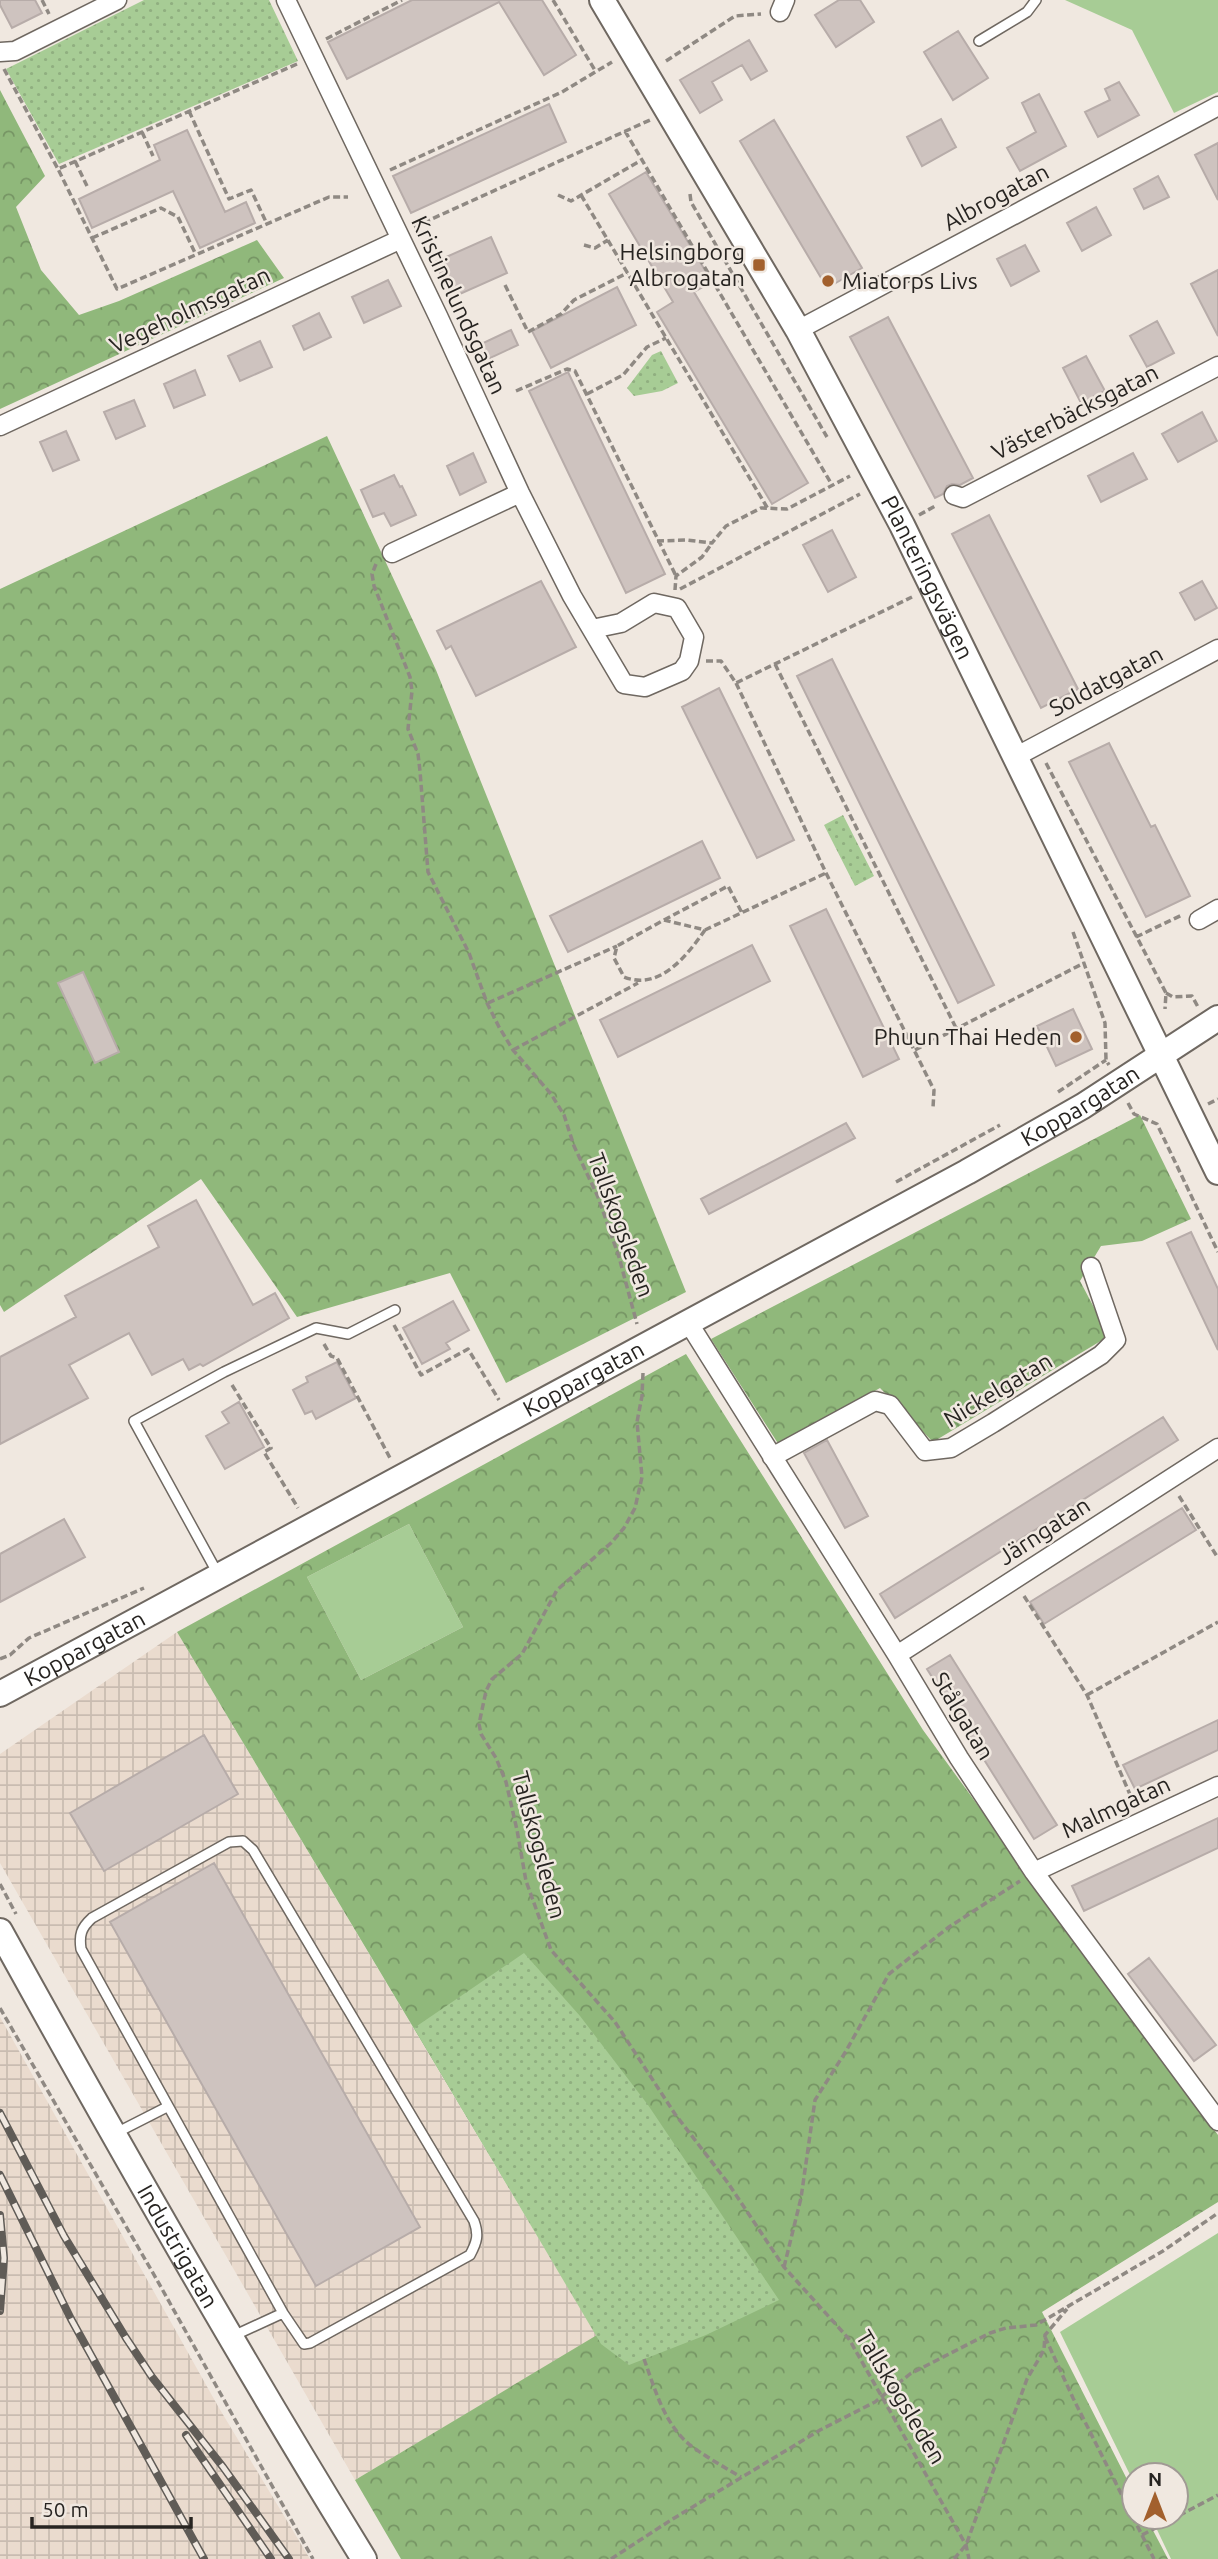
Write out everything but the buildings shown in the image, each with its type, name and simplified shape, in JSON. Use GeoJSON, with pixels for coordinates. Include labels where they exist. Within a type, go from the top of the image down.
{"type":"FeatureCollection","features":[{"type":"Feature","properties":{"kind":"street"},"geometry":{"type":"LineString","coordinates":[[0,52],[15,51],[117,0]]}},
{"type":"Feature","properties":{"kind":"street","name":"Kristinelundsgatan"},"geometry":{"type":"LineString","coordinates":[[286,0],[520,493],[572,597],[624,684],[646,687],[682,671],[689,661]]}},
{"type":"Feature","properties":{"kind":"street","name":"Planteringsvägen"},"geometry":{"type":"LineString","coordinates":[[603,0],[798,330],[902,524],[1017,755],[1218,1172]]}},
{"type":"Feature","properties":{"kind":"street","name":"Albrogatan"},"geometry":{"type":"LineString","coordinates":[[798,330],[1218,106]]}},
{"type":"Feature","properties":{"kind":"street","name":"Vegeholmsgatan"},"geometry":{"type":"LineString","coordinates":[[0,426],[400,236]]}},
{"type":"Feature","properties":{"kind":"street","name":"Västerbäcksgatan"},"geometry":{"type":"LineString","coordinates":[[954,495],[963,498],[1218,366]]}},
{"type":"Feature","properties":{"kind":"street"},"geometry":{"type":"LineString","coordinates":[[392,554],[520,493]]}},
{"type":"Feature","properties":{"kind":"street"},"geometry":{"type":"LineString","coordinates":[[592,629],[621,623],[654,603],[677,608],[695,637],[689,661]]}},
{"type":"Feature","properties":{"kind":"street","name":"Soldatgatan"},"geometry":{"type":"LineString","coordinates":[[1017,755],[1218,649]]}},
{"type":"Feature","properties":{"kind":"street"},"geometry":{"type":"LineString","coordinates":[[1199,920],[1218,909]]}},
{"type":"Feature","properties":{"kind":"street","name":"Koppargatan"},"geometry":{"type":"LineString","coordinates":[[0,1694],[967,1172],[1118,1084],[1218,1018]]}},
{"type":"Feature","properties":{"kind":"street","name":"Nickelgatan"},"geometry":{"type":"LineString","coordinates":[[772,1457],[875,1401],[890,1405],[925,1451],[951,1448],[993,1423],[1101,1356],[1115,1340],[1091,1267]]}},
{"type":"Feature","properties":{"kind":"street","name":"Stålgatan"},"geometry":{"type":"LineString","coordinates":[[688,1322],[959,1758],[1034,1872],[1218,2121]]}},
{"type":"Feature","properties":{"kind":"street","name":"Järngatan"},"geometry":{"type":"LineString","coordinates":[[897,1655],[1218,1448]]}},
{"type":"Feature","properties":{"kind":"street","name":"Malmgatan"},"geometry":{"type":"LineString","coordinates":[[1034,1872],[1218,1786]]}},
{"type":"Feature","properties":{"kind":"street","name":"Industrigatan"},"geometry":{"type":"LineString","coordinates":[[0,1931],[113,2135],[364,2559]]}},
{"type":"Feature","properties":{"kind":"lane"},"geometry":{"type":"LineString","coordinates":[[979,41],[1027,12],[1036,0]]}},
{"type":"Feature","properties":{"kind":"lane"},"geometry":{"type":"LineString","coordinates":[[218,1575],[134,1421],[224,1372],[316,1328],[348,1334],[391,1312]]}},
{"type":"Feature","properties":{"kind":"lane"},"geometry":{"type":"LineString","coordinates":[[243,1841],[253,1850],[474,2221],[477,2231],[477,2241],[470,2255],[310,2343],[304,2344],[300,2340],[283,2313],[81,1949],[79,1935],[92,1918],[229,1842],[243,1841]]}},
{"type":"Feature","properties":{"kind":"lane"},"geometry":{"type":"LineString","coordinates":[[113,2135],[167,2107]]}},
{"type":"Feature","properties":{"kind":"lane"},"geometry":{"type":"LineString","coordinates":[[231,2337],[283,2313]]}},
{"type":"Feature","properties":{"kind":"path"},"geometry":{"type":"LineString","coordinates":[[58,169],[189,111],[311,52],[402,0]]}},
{"type":"Feature","properties":{"kind":"path"},"geometry":{"type":"LineString","coordinates":[[553,0],[596,72]]}},
{"type":"Feature","properties":{"kind":"path"},"geometry":{"type":"LineString","coordinates":[[666,61],[735,16],[782,6]]}},
{"type":"Feature","properties":{"kind":"path"},"geometry":{"type":"LineString","coordinates":[[372,178],[562,92],[617,59]]}},
{"type":"Feature","properties":{"kind":"path"},"geometry":{"type":"LineString","coordinates":[[0,62],[58,169],[117,289],[329,197],[348,197]]}},
{"type":"Feature","properties":{"kind":"path"},"geometry":{"type":"LineString","coordinates":[[189,111],[229,199],[251,190],[267,224]]}},
{"type":"Feature","properties":{"kind":"path"},"geometry":{"type":"LineString","coordinates":[[400,236],[651,119]]}},
{"type":"Feature","properties":{"kind":"path"},"geometry":{"type":"LineString","coordinates":[[625,131],[832,485]]}},
{"type":"Feature","properties":{"kind":"path"},"geometry":{"type":"LineString","coordinates":[[142,132],[153,156]]}},
{"type":"Feature","properties":{"kind":"path"},"geometry":{"type":"LineString","coordinates":[[75,161],[87,186]]}},
{"type":"Feature","properties":{"kind":"path"},"geometry":{"type":"LineString","coordinates":[[558,195],[571,201],[640,161]]}},
{"type":"Feature","properties":{"kind":"path"},"geometry":{"type":"LineString","coordinates":[[690,187],[691,202],[832,444]]}},
{"type":"Feature","properties":{"kind":"path"},"geometry":{"type":"LineString","coordinates":[[581,195],[768,509]]}},
{"type":"Feature","properties":{"kind":"path"},"geometry":{"type":"LineString","coordinates":[[92,238],[161,208],[178,217],[196,255]]}},
{"type":"Feature","properties":{"kind":"path"},"geometry":{"type":"LineString","coordinates":[[584,245],[595,248],[608,240]]}},
{"type":"Feature","properties":{"kind":"path"},"geometry":{"type":"LineString","coordinates":[[505,285],[528,332],[561,314],[574,300],[627,273]]}},
{"type":"Feature","properties":{"kind":"path"},"geometry":{"type":"LineString","coordinates":[[587,394],[623,375],[647,348],[666,338]]}},
{"type":"Feature","properties":{"kind":"path"},"geometry":{"type":"LineString","coordinates":[[516,391],[567,369],[575,371],[676,576],[675,592],[860,494]]}},
{"type":"Feature","properties":{"kind":"path"},"geometry":{"type":"LineString","coordinates":[[845,464],[866,505]]}},
{"type":"Feature","properties":{"kind":"path"},"geometry":{"type":"LineString","coordinates":[[676,576],[702,557],[726,526],[761,508],[787,509],[851,476]]}},
{"type":"Feature","properties":{"kind":"path"},"geometry":{"type":"LineString","coordinates":[[902,524],[954,495]]}},
{"type":"Feature","properties":{"kind":"path"},"geometry":{"type":"LineString","coordinates":[[657,541],[712,542]]}},
{"type":"Feature","properties":{"kind":"path","name":"Tallskogsleden"},"geometry":{"type":"LineString","coordinates":[[392,554],[374,565],[372,574],[374,586],[410,677],[412,691],[408,729],[418,754],[421,771],[426,866],[469,953],[487,1003],[513,1050],[551,1094],[564,1115],[574,1146],[598,1197],[611,1233],[644,1345],[642,1396],[637,1422],[642,1477],[635,1507],[624,1528],[611,1543],[557,1590],[522,1654],[492,1679],[486,1691],[479,1724],[481,1734],[496,1758],[506,1782],[526,1881],[551,1951],[615,2022],[675,2114],[728,2183],[784,2267],[849,2339],[966,2545],[969,2559]]}},
{"type":"Feature","properties":{"kind":"path"},"geometry":{"type":"LineString","coordinates":[[736,683],[914,597],[908,585]]}},
{"type":"Feature","properties":{"kind":"path"},"geometry":{"type":"LineString","coordinates":[[689,661],[721,661],[736,683],[826,873],[934,1090],[933,1108]]}},
{"type":"Feature","properties":{"kind":"path"},"geometry":{"type":"LineString","coordinates":[[775,664],[956,1028]]}},
{"type":"Feature","properties":{"kind":"path"},"geometry":{"type":"LineString","coordinates":[[513,1050],[638,983],[658,977],[686,956],[705,930],[826,873]]}},
{"type":"Feature","properties":{"kind":"path"},"geometry":{"type":"LineString","coordinates":[[487,1003],[617,946],[729,886],[743,912]]}},
{"type":"Feature","properties":{"kind":"path"},"geometry":{"type":"LineString","coordinates":[[1136,937],[1184,914],[1199,920]]}},
{"type":"Feature","properties":{"kind":"path"},"geometry":{"type":"LineString","coordinates":[[664,920],[705,930]]}},
{"type":"Feature","properties":{"kind":"path"},"geometry":{"type":"LineString","coordinates":[[1070,924],[1105,1023],[1106,1060],[1134,1114],[1157,1125],[1218,1252]]}},
{"type":"Feature","properties":{"kind":"path"},"geometry":{"type":"LineString","coordinates":[[617,946],[614,958],[624,977],[638,983]]}},
{"type":"Feature","properties":{"kind":"path"},"geometry":{"type":"LineString","coordinates":[[914,1050],[1084,963]]}},
{"type":"Feature","properties":{"kind":"path"},"geometry":{"type":"LineString","coordinates":[[391,1312],[421,1374],[468,1349],[499,1400]]}},
{"type":"Feature","properties":{"kind":"path"},"geometry":{"type":"LineString","coordinates":[[316,1328],[331,1356],[338,1358],[390,1458]]}},
{"type":"Feature","properties":{"kind":"path"},"geometry":{"type":"LineString","coordinates":[[224,1372],[271,1448],[264,1452],[298,1508]]}},
{"type":"Feature","properties":{"kind":"path"},"geometry":{"type":"LineString","coordinates":[[1169,1480],[1218,1558]]}},
{"type":"Feature","properties":{"kind":"path"},"geometry":{"type":"LineString","coordinates":[[1014,1580],[1087,1695],[1142,1822]]}},
{"type":"Feature","properties":{"kind":"path"},"geometry":{"type":"LineString","coordinates":[[1087,1695],[1218,1622]]}},
{"type":"Feature","properties":{"kind":"path"},"geometry":{"type":"LineString","coordinates":[[784,2267],[801,2198],[815,2100],[889,1974],[948,1927],[1034,1872]]}},
{"type":"Feature","properties":{"kind":"path"},"geometry":{"type":"LineString","coordinates":[[0,2008],[21,2049],[157,2280],[313,2559]]}},
{"type":"Feature","properties":{"kind":"path"},"geometry":{"type":"LineString","coordinates":[[611,2559],[820,2430],[875,2402],[910,2374],[977,2339],[1006,2328],[1036,2325],[1163,2251],[1218,2213]]}},
{"type":"Feature","properties":{"kind":"path"},"geometry":{"type":"LineString","coordinates":[[954,2559],[966,2545],[1027,2379],[1044,2350],[1045,2335],[1070,2305]]}},
{"type":"Feature","properties":{"kind":"path"},"geometry":{"type":"LineString","coordinates":[[1045,2335],[1073,2398],[1154,2559]]}},
{"type":"Feature","properties":{"kind":"path"},"geometry":{"type":"LineString","coordinates":[[644,2359],[659,2399],[676,2431],[689,2444],[741,2477]]}},
{"type":"Feature","properties":{"kind":"path"},"geometry":{"type":"LineString","coordinates":[[1142,2535],[1218,2495]]}},
{"type":"Feature","properties":{"kind":"shaded area"},"geometry":{"type":"Polygon","coordinates":[[[177,1632],[597,2336],[355,2480],[0,1863],[0,1754],[177,1632]]]}},
{"type":"Feature","properties":{"kind":"shaded area"},"geometry":{"type":"Polygon","coordinates":[[[0,2017],[219,2408],[310,2559],[0,2559],[0,2017]]]}},
{"type":"Feature","properties":{"kind":"green space"},"geometry":{"type":"Polygon","coordinates":[[[144,0],[269,0],[298,61],[59,164],[6,69],[144,0]]]}},
{"type":"Feature","properties":{"kind":"green space"},"geometry":{"type":"Polygon","coordinates":[[[1065,0],[1218,0],[1218,92],[1174,113],[1132,30],[1065,0]]]}},
{"type":"Feature","properties":{"kind":"green space"},"geometry":{"type":"Polygon","coordinates":[[[0,90],[45,176],[16,207],[41,270],[79,315],[119,301],[257,240],[284,278],[0,409],[0,90]]]}},
{"type":"Feature","properties":{"kind":"green space"},"geometry":{"type":"Polygon","coordinates":[[[661,351],[678,383],[662,391],[634,396],[627,388],[652,355],[661,351]]]}},
{"type":"Feature","properties":{"kind":"green space"},"geometry":{"type":"Polygon","coordinates":[[[327,436],[436,670],[686,1292],[506,1383],[450,1273],[297,1317],[201,1179],[4,1312],[0,1305],[0,589],[327,436]]]}},
{"type":"Feature","properties":{"kind":"green space"},"geometry":{"type":"Polygon","coordinates":[[[843,815],[874,876],[855,886],[824,825],[843,815]]]}},
{"type":"Feature","properties":{"kind":"green space"},"geometry":{"type":"Polygon","coordinates":[[[1140,1115],[1191,1219],[1142,1241],[1101,1246],[1080,1281],[1109,1336],[933,1442],[880,1388],[779,1445],[711,1339],[1140,1115]]]}},
{"type":"Feature","properties":{"kind":"green space"},"geometry":{"type":"Polygon","coordinates":[[[686,1354],[923,1730],[1218,2135],[1218,2202],[1042,2312],[1120,2465],[1120,2531],[1153,2531],[1168,2559],[401,2559],[355,2480],[597,2335],[177,1632],[686,1354]],[[409,1524],[307,1577],[361,1680],[463,1627],[409,1524]]]}},
{"type":"Feature","properties":{"kind":"green space"},"geometry":{"type":"Polygon","coordinates":[[[409,1524],[463,1627],[361,1680],[307,1577],[409,1524]]]}},
{"type":"Feature","properties":{"kind":"green space"},"geometry":{"type":"Polygon","coordinates":[[[524,1953],[580,2016],[648,2105],[779,2300],[706,2335],[629,2365],[601,2344],[414,2028],[524,1953]]]}},
{"type":"Feature","properties":{"kind":"green space"},"geometry":{"type":"Polygon","coordinates":[[[1218,2233],[1218,2559],[1171,2559],[1158,2531],[1190,2531],[1190,2461],[1123,2461],[1060,2332],[1218,2233]]]}},
{"type":"Feature","properties":{"kind":"railway"},"geometry":{"type":"LineString","coordinates":[[0,2113],[64,2236],[126,2338],[152,2377],[223,2467],[289,2559]]}},
{"type":"Feature","properties":{"kind":"railway"},"geometry":{"type":"LineString","coordinates":[[0,2175],[71,2319],[204,2559]]}},
{"type":"Feature","properties":{"kind":"railway"},"geometry":{"type":"LineString","coordinates":[[0,2215],[4,2258],[0,2311]]}},
{"type":"Feature","properties":{"kind":"railway"},"geometry":{"type":"LineString","coordinates":[[186,2435],[271,2559]]}},
{"type":"Feature","properties":{"kind":"place","name":"Helsingborg Albrogatan"},"geometry":{"type":"Point","coordinates":[759,265]}},
{"type":"Feature","properties":{"kind":"place","name":"Miatorps Livs"},"geometry":{"type":"Point","coordinates":[828,281]}},
{"type":"Feature","properties":{"kind":"place","name":"Phuun Thai Heden"},"geometry":{"type":"Point","coordinates":[1076,1037]}}]}
